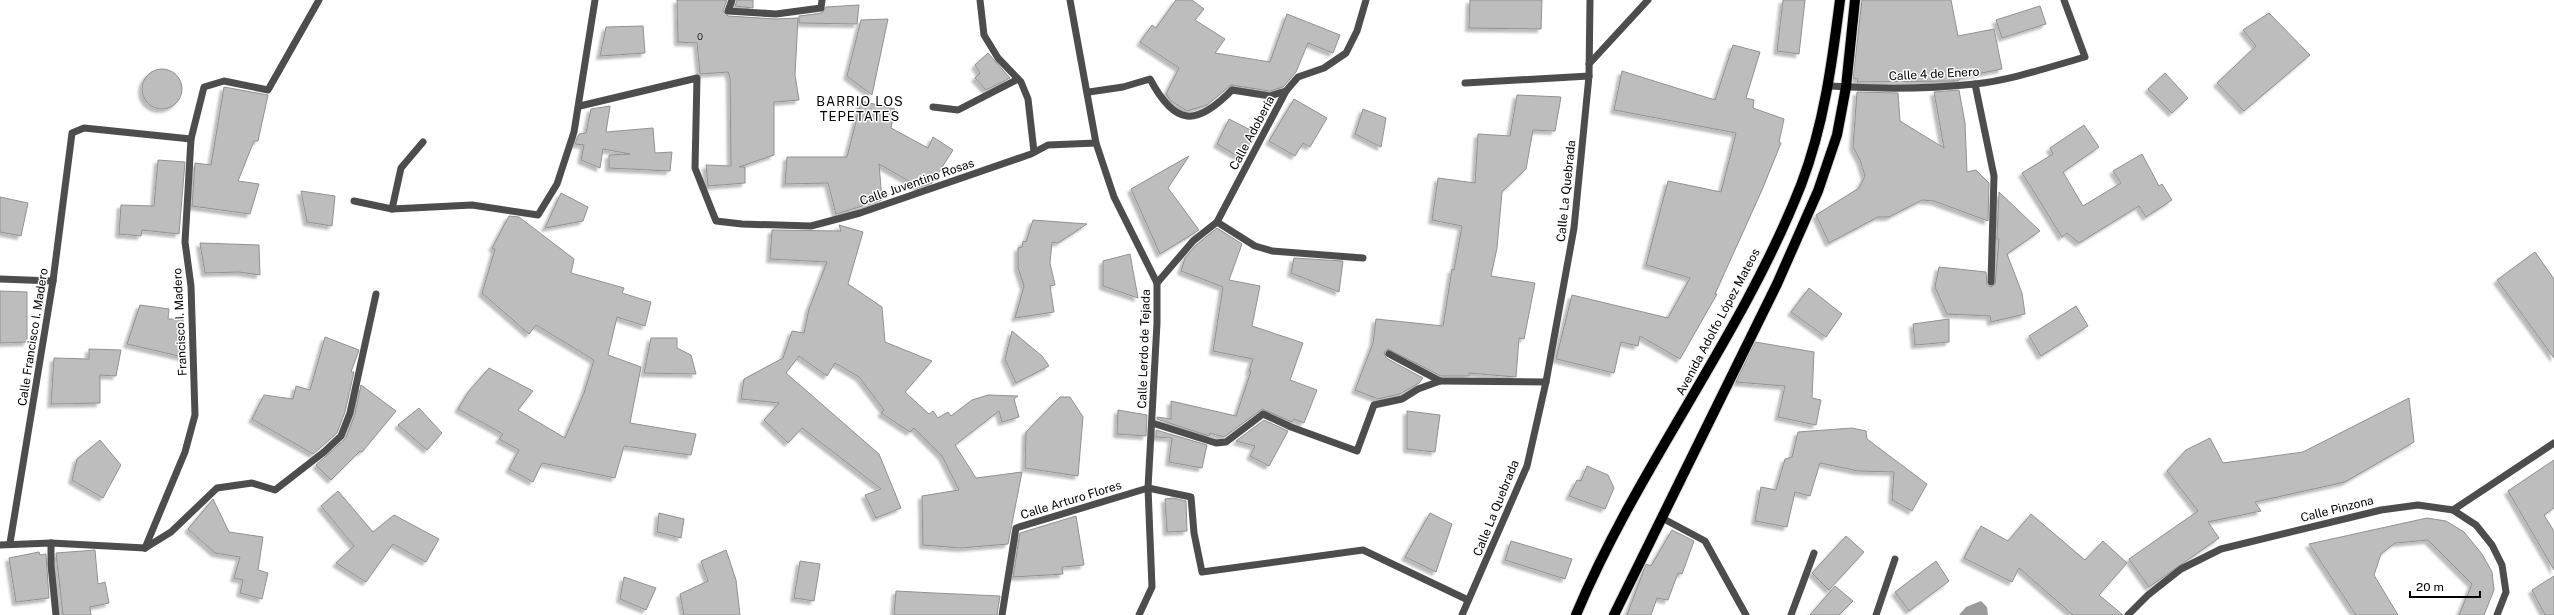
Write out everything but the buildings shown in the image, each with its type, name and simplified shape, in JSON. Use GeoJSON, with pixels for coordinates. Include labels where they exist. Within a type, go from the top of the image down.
{"type":"FeatureCollection","features":[{"type":"Feature","properties":{"kind":"main road","name":"Avenida Adolfo López Mateos"},"geometry":{"type":"LineString","coordinates":[[1576,615],[1591,578],[1757,280],[1801,186],[1819,132],[1829,86],[1840,0]]}},
{"type":"Feature","properties":{"kind":"main road"},"geometry":{"type":"LineString","coordinates":[[1614,615],[1777,284],[1818,191],[1837,135],[1846,87],[1855,0]]}},
{"type":"Feature","properties":{"kind":"street","name":"Francisco I. Madero"},"geometry":{"type":"LineString","coordinates":[[145,548],[185,452],[195,416],[191,286],[186,242],[191,139],[204,87],[224,81],[268,90],[318,0]]}},
{"type":"Feature","properties":{"kind":"street"},"geometry":{"type":"LineString","coordinates":[[354,201],[392,209],[472,205],[538,216],[558,184],[580,106],[595,0]]}},
{"type":"Feature","properties":{"kind":"street"},"geometry":{"type":"LineString","coordinates":[[732,0],[728,11],[776,14],[821,8],[822,0]]}},
{"type":"Feature","properties":{"kind":"street"},"geometry":{"type":"LineString","coordinates":[[980,0],[984,35],[998,58],[1018,79],[1028,99],[1034,152]]}},
{"type":"Feature","properties":{"kind":"street","name":"Calle Lerdo de Tejada"},"geometry":{"type":"LineString","coordinates":[[1070,0],[1096,143],[1114,197],[1157,283],[1157,323],[1148,488],[1152,587],[1140,615]]}},
{"type":"Feature","properties":{"kind":"street","name":"Calle Adobería"},"geometry":{"type":"LineString","coordinates":[[1157,283],[1193,241],[1217,222],[1286,91],[1298,77],[1324,68],[1346,53],[1357,31],[1366,0]]}},
{"type":"Feature","properties":{"kind":"street","name":"Calle La Quebrada"},"geometry":{"type":"LineString","coordinates":[[1462,615],[1526,466],[1546,382],[1574,228],[1589,64],[1590,0]]}},
{"type":"Feature","properties":{"kind":"street"},"geometry":{"type":"LineString","coordinates":[[1589,64],[1648,0]]}},
{"type":"Feature","properties":{"kind":"street","name":"Calle 4 de Enero"},"geometry":{"type":"LineString","coordinates":[[1829,86],[1846,87],[1975,84],[2020,76],[2085,57],[2064,0]]}},
{"type":"Feature","properties":{"kind":"street"},"geometry":{"type":"LineString","coordinates":[[1465,83],[1588,76]]}},
{"type":"Feature","properties":{"kind":"street","name":"Calle Juventino Rosas"},"geometry":{"type":"LineString","coordinates":[[580,106],[697,78],[695,168],[716,220],[742,224],[811,226],[860,213],[1034,152],[1048,145],[1096,143]]}},
{"type":"Feature","properties":{"kind":"street"},"geometry":{"type":"LineString","coordinates":[[1089,92],[1123,87],[1150,78],[1160,98],[1177,113],[1190,116],[1215,108],[1232,90],[1270,96],[1286,91]]}},
{"type":"Feature","properties":{"kind":"street"},"geometry":{"type":"LineString","coordinates":[[933,107],[958,110],[1018,79]]}},
{"type":"Feature","properties":{"kind":"street"},"geometry":{"type":"LineString","coordinates":[[1975,84],[1994,176],[1991,282]]}},
{"type":"Feature","properties":{"kind":"street","name":"Calle Francisco I. Madero"},"geometry":{"type":"LineString","coordinates":[[10,543],[53,281],[72,133],[84,128],[191,139]]}},
{"type":"Feature","properties":{"kind":"street"},"geometry":{"type":"LineString","coordinates":[[392,209],[401,168],[422,142]]}},
{"type":"Feature","properties":{"kind":"street"},"geometry":{"type":"LineString","coordinates":[[1217,222],[1255,246],[1272,251],[1363,258]]}},
{"type":"Feature","properties":{"kind":"street"},"geometry":{"type":"LineString","coordinates":[[0,279],[53,281]]}},
{"type":"Feature","properties":{"kind":"street"},"geometry":{"type":"LineString","coordinates":[[0,545],[10,543],[51,543],[145,548],[171,532],[217,488],[252,483],[275,490],[340,436],[350,413],[376,294]]}},
{"type":"Feature","properties":{"kind":"street"},"geometry":{"type":"LineString","coordinates":[[1389,354],[1440,381]]}},
{"type":"Feature","properties":{"kind":"street"},"geometry":{"type":"LineString","coordinates":[[1152,423],[1216,443],[1226,442],[1263,414],[1291,427],[1357,451],[1374,404],[1402,399],[1418,389],[1440,381],[1546,382]]}},
{"type":"Feature","properties":{"kind":"street"},"geometry":{"type":"LineString","coordinates":[[2496,615],[2506,592],[2502,565],[2492,544],[2476,525],[2453,510],[2554,443]]}},
{"type":"Feature","properties":{"kind":"street"},"geometry":{"type":"LineString","coordinates":[[1148,488],[1191,497],[1194,533],[1202,572],[1363,550],[1468,600]]}},
{"type":"Feature","properties":{"kind":"street","name":"Calle Arturo Flores"},"geometry":{"type":"LineString","coordinates":[[1002,615],[1016,528],[1148,488]]}},
{"type":"Feature","properties":{"kind":"street","name":"Calle Pinzona"},"geometry":{"type":"LineString","coordinates":[[2128,615],[2148,594],[2181,569],[2221,549],[2381,510],[2418,505],[2453,510]]}},
{"type":"Feature","properties":{"kind":"street"},"geometry":{"type":"LineString","coordinates":[[1662,518],[1705,541],[1746,615]]}},
{"type":"Feature","properties":{"kind":"street"},"geometry":{"type":"LineString","coordinates":[[51,543],[51,565],[56,615]]}},
{"type":"Feature","properties":{"kind":"street"},"geometry":{"type":"LineString","coordinates":[[1791,615],[1814,553]]}},
{"type":"Feature","properties":{"kind":"street"},"geometry":{"type":"LineString","coordinates":[[1876,615],[1895,559]]}},
{"type":"Feature","properties":{"kind":"shaded area"},"geometry":{"type":"Polygon","coordinates":[[[1981,601],[1987,607],[1988,615],[1959,615],[1966,607],[1981,601]]]}},
{"type":"Feature","properties":{"kind":"district","name":"BARRIO LOS TEPETATES"},"geometry":{"type":"Point","coordinates":[860,108]}}]}
